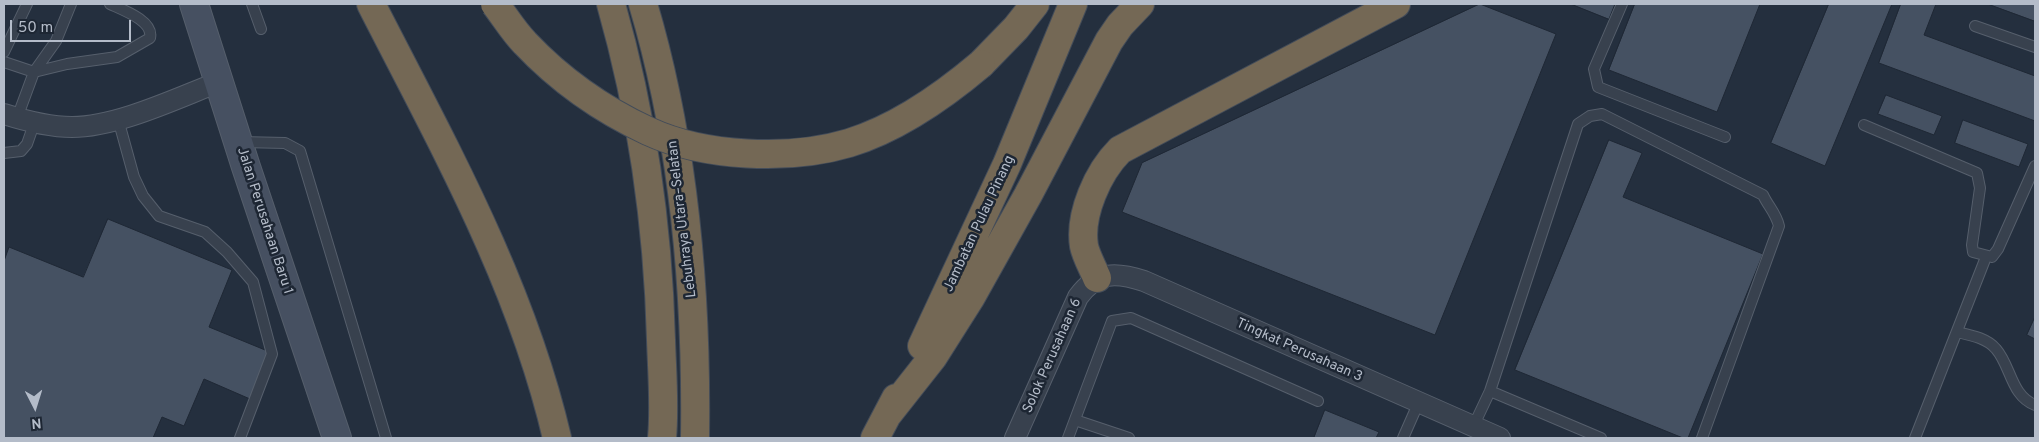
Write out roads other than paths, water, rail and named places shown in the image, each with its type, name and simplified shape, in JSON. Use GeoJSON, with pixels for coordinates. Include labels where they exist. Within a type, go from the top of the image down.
{"type":"FeatureCollection","features":[{"type":"Feature","properties":{"kind":"highway"},"geometry":{"type":"LineString","coordinates":[[371,4],[464,186],[510,288],[542,381],[557,438]]}},
{"type":"Feature","properties":{"kind":"highway"},"geometry":{"type":"LineString","coordinates":[[496,4],[524,43],[593,100],[648,131],[690,145],[732,152],[804,152],[848,143],[890,126],[924,107],[981,64],[1016,28],[1035,4]]}},
{"type":"Feature","properties":{"kind":"highway"},"geometry":{"type":"LineString","coordinates":[[611,4],[626,61],[651,203],[660,314],[662,438]]}},
{"type":"Feature","properties":{"kind":"highway","name":"Lebuhraya Utara–Selatan"},"geometry":{"type":"LineString","coordinates":[[643,4],[662,80],[682,181],[692,278],[695,438]]}},
{"type":"Feature","properties":{"kind":"highway","name":"Jambatan Pulau Pinang"},"geometry":{"type":"LineString","coordinates":[[874,438],[888,414],[981,224],[1031,111],[1073,4]]}},
{"type":"Feature","properties":{"kind":"highway"},"geometry":{"type":"LineString","coordinates":[[888,414],[933,357],[971,297],[1110,41],[1120,24],[1140,4]]}},
{"type":"Feature","properties":{"kind":"highway"},"geometry":{"type":"LineString","coordinates":[[1097,278],[1084,247],[1085,221],[1108,162],[1120,150],[1396,4]]}},
{"type":"Feature","properties":{"kind":"street","name":"Jalan Perusahaan Baru 1"},"geometry":{"type":"LineString","coordinates":[[194,4],[336,438]]}},
{"type":"Feature","properties":{"kind":"street"},"geometry":{"type":"LineString","coordinates":[[18,119],[73,127],[118,119],[219,82]]}},
{"type":"Feature","properties":{"kind":"street","name":"Tingkat Perusahaan 3"},"geometry":{"type":"LineString","coordinates":[[1097,278],[1127,276],[1144,282],[1418,404],[1500,438]]}},
{"type":"Feature","properties":{"kind":"street","name":"Solok Perusahaan 6"},"geometry":{"type":"LineString","coordinates":[[1015,438],[1078,297],[1087,284],[1097,278]]}},
{"type":"Feature","properties":{"kind":"lane"},"geometry":{"type":"LineString","coordinates":[[4,52],[27,4]]}},
{"type":"Feature","properties":{"kind":"lane"},"geometry":{"type":"LineString","coordinates":[[4,153],[21,151],[27,144],[18,119],[34,72],[56,41],[71,4]]}},
{"type":"Feature","properties":{"kind":"lane"},"geometry":{"type":"LineString","coordinates":[[4,62],[34,72],[67,64],[118,57],[150,38],[151,32],[149,28],[131,14],[110,4]]}},
{"type":"Feature","properties":{"kind":"lane"},"geometry":{"type":"LineString","coordinates":[[252,4],[260,29]]}},
{"type":"Feature","properties":{"kind":"lane"},"geometry":{"type":"LineString","coordinates":[[1622,4],[1594,69],[1598,86],[1724,137]]}},
{"type":"Feature","properties":{"kind":"lane"},"geometry":{"type":"LineString","coordinates":[[1975,26],[2035,47]]}},
{"type":"Feature","properties":{"kind":"lane"},"geometry":{"type":"LineString","coordinates":[[1473,427],[1490,391],[1578,124],[1590,116],[1602,114],[1763,194],[1768,206],[1776,213],[1779,226],[1702,438]]}},
{"type":"Feature","properties":{"kind":"lane"},"geometry":{"type":"LineString","coordinates":[[118,119],[134,177],[143,196],[159,216],[205,232],[227,252],[253,282],[272,354],[240,438]]}},
{"type":"Feature","properties":{"kind":"lane"},"geometry":{"type":"LineString","coordinates":[[1864,125],[1977,173],[1980,188],[1972,246],[1973,252],[1986,257],[1992,256],[1998,250],[2035,166]]}},
{"type":"Feature","properties":{"kind":"lane"},"geometry":{"type":"LineString","coordinates":[[238,142],[285,143],[300,151],[386,438]]}},
{"type":"Feature","properties":{"kind":"lane"},"geometry":{"type":"LineString","coordinates":[[1915,438],[1986,257]]}},
{"type":"Feature","properties":{"kind":"lane"},"geometry":{"type":"LineString","coordinates":[[1068,438],[1112,321],[1131,318],[1318,401]]}},
{"type":"Feature","properties":{"kind":"lane"},"geometry":{"type":"LineString","coordinates":[[1957,332],[1977,337],[1996,348],[2013,384],[2027,402],[2035,405]]}},
{"type":"Feature","properties":{"kind":"lane"},"geometry":{"type":"LineString","coordinates":[[1490,391],[1601,438]]}},
{"type":"Feature","properties":{"kind":"lane"},"geometry":{"type":"LineString","coordinates":[[1403,438],[1418,404]]}},
{"type":"Feature","properties":{"kind":"lane"},"geometry":{"type":"LineString","coordinates":[[1075,420],[1129,438]]}}]}
